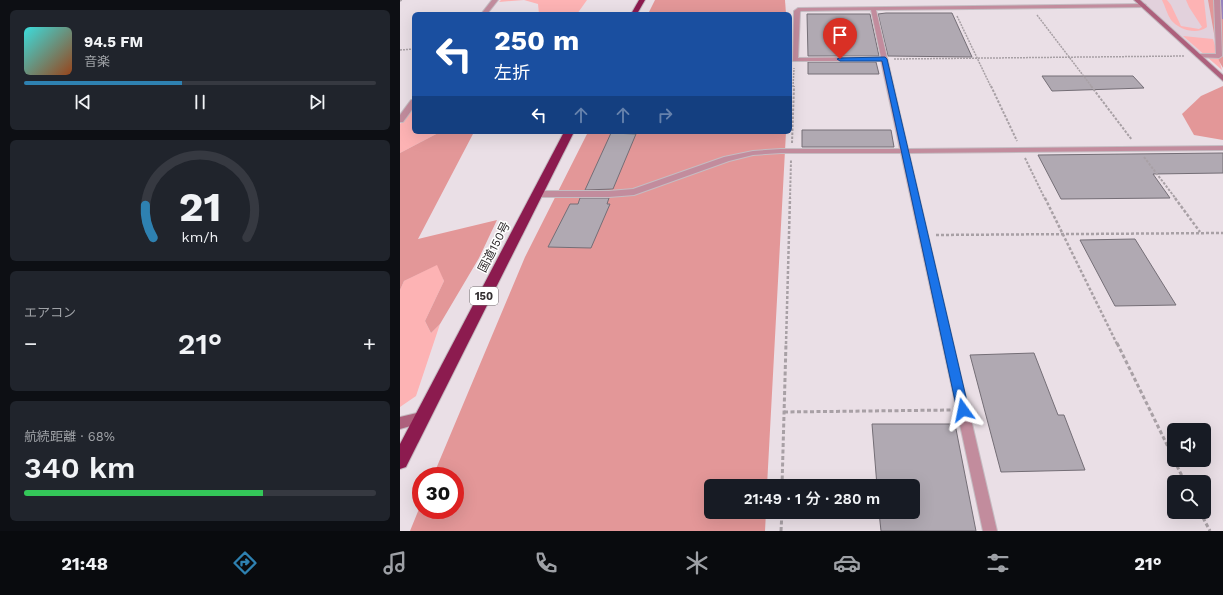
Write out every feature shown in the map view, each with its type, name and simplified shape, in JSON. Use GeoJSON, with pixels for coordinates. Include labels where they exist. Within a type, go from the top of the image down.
{"type":"FeatureCollection","features":[{"type":"Feature","properties":{"kind":"highway"},"geometry":{"type":"LineString","coordinates":[[635,12],[642,0]]}},
{"type":"Feature","properties":{"kind":"highway","name":"国道150号"},"geometry":{"type":"LineString","coordinates":[[400,461],[568,134]]}},
{"type":"Feature","properties":{"kind":"street"},"geometry":{"type":"LineString","coordinates":[[486,12],[495,0]]}},
{"type":"Feature","properties":{"kind":"street"},"geometry":{"type":"LineString","coordinates":[[1137,0],[1223,79]]}},
{"type":"Feature","properties":{"kind":"street"},"geometry":{"type":"LineString","coordinates":[[1199,56],[1219,56],[1217,0]]}},
{"type":"Feature","properties":{"kind":"street"},"geometry":{"type":"LineString","coordinates":[[885,59],[795,60],[797,11],[800,9],[1144,6]]}},
{"type":"Feature","properties":{"kind":"street"},"geometry":{"type":"LineString","coordinates":[[873,9],[990,531]]}},
{"type":"Feature","properties":{"kind":"street"},"geometry":{"type":"LineString","coordinates":[[400,120],[412,105]]}},
{"type":"Feature","properties":{"kind":"street"},"geometry":{"type":"LineString","coordinates":[[537,194],[609,194],[634,192],[727,159],[753,153],[791,151],[906,152],[1223,148]]}},
{"type":"Feature","properties":{"kind":"street"},"geometry":{"type":"LineString","coordinates":[[400,423],[421,418]]}},
{"type":"Feature","properties":{"kind":"path"},"geometry":{"type":"LineString","coordinates":[[1032,7],[1200,233]]}},
{"type":"Feature","properties":{"kind":"path"},"geometry":{"type":"LineString","coordinates":[[953,8],[1167,446]]}},
{"type":"Feature","properties":{"kind":"path"},"geometry":{"type":"LineString","coordinates":[[400,50],[412,49]]}},
{"type":"Feature","properties":{"kind":"path"},"geometry":{"type":"LineString","coordinates":[[885,59],[1199,56]]}},
{"type":"Feature","properties":{"kind":"path"},"geometry":{"type":"LineString","coordinates":[[792,128],[795,60]]}},
{"type":"Feature","properties":{"kind":"path"},"geometry":{"type":"LineString","coordinates":[[782,479],[792,134]]}},
{"type":"Feature","properties":{"kind":"path"},"geometry":{"type":"LineString","coordinates":[[924,236],[1223,232]]}},
{"type":"Feature","properties":{"kind":"path"},"geometry":{"type":"LineString","coordinates":[[784,412],[963,410]]}},
{"type":"Feature","properties":{"kind":"path"},"geometry":{"type":"LineString","coordinates":[[781,531],[782,519]]}},
{"type":"Feature","properties":{"kind":"path"},"geometry":{"type":"LineString","coordinates":[[1204,519],[1210,531]]}},
{"type":"Feature","properties":{"kind":"shaded area"},"geometry":{"type":"Polygon","coordinates":[[[501,0],[524,0],[499,2],[501,0]]]}},
{"type":"Feature","properties":{"kind":"shaded area"},"geometry":{"type":"Polygon","coordinates":[[[524,0],[587,0],[578,12],[539,12],[538,4],[524,0]]]}},
{"type":"Feature","properties":{"kind":"shaded area"},"geometry":{"type":"Polygon","coordinates":[[[655,0],[785,0],[786,12],[649,12],[655,0]]]}},
{"type":"Feature","properties":{"kind":"shaded area"},"geometry":{"type":"Polygon","coordinates":[[[1137,0],[1217,0],[1219,55],[1202,56],[1137,0]]]}},
{"type":"Feature","properties":{"kind":"shaded area"},"geometry":{"type":"Polygon","coordinates":[[[1162,0],[1167,0],[1171,5],[1181,26],[1199,29],[1202,27],[1186,0],[1204,0],[1207,27],[1198,31],[1193,31],[1183,29],[1174,24],[1168,15],[1162,0]]]}},
{"type":"Feature","properties":{"kind":"shaded area"},"geometry":{"type":"Polygon","coordinates":[[[1208,0],[1223,0],[1223,68],[1219,61],[1208,0]]]}},
{"type":"Feature","properties":{"kind":"shaded area"},"geometry":{"type":"Polygon","coordinates":[[[1183,36],[1213,39],[1222,70],[1183,36]]]}},
{"type":"Feature","properties":{"kind":"shaded area"},"geometry":{"type":"Polygon","coordinates":[[[1223,86],[1223,140],[1194,135],[1182,114],[1201,96],[1223,86]]]}},
{"type":"Feature","properties":{"kind":"shaded area"},"geometry":{"type":"Polygon","coordinates":[[[412,109],[412,134],[436,134],[400,153],[400,124],[412,109]]]}},
{"type":"Feature","properties":{"kind":"shaded area"},"geometry":{"type":"Polygon","coordinates":[[[436,134],[473,134],[418,239],[497,220],[479,258],[440,324],[431,333],[425,321],[444,281],[437,265],[404,281],[400,290],[400,153],[436,134]]]}},
{"type":"Feature","properties":{"kind":"shaded area"},"geometry":{"type":"Polygon","coordinates":[[[587,134],[786,134],[767,479],[704,479],[704,519],[766,519],[765,531],[410,531],[415,519],[464,519],[464,467],[437,467],[525,257],[587,134]]]}},
{"type":"Feature","properties":{"kind":"shaded area"},"geometry":{"type":"Polygon","coordinates":[[[438,264],[444,281],[425,321],[431,333],[440,324],[416,396],[400,407],[400,290],[404,281],[438,264]]]}},
{"type":"Feature","properties":{"kind":"building"},"geometry":{"type":"Polygon","coordinates":[[[952,13],[972,57],[888,56],[878,14],[952,13]]]}},
{"type":"Feature","properties":{"kind":"building"},"geometry":{"type":"Polygon","coordinates":[[[807,14],[870,14],[879,56],[808,56],[807,14]]]}},
{"type":"Feature","properties":{"kind":"building"},"geometry":{"type":"Polygon","coordinates":[[[808,62],[876,62],[879,74],[808,74],[808,62]]]}},
{"type":"Feature","properties":{"kind":"building"},"geometry":{"type":"Polygon","coordinates":[[[1042,76],[1133,76],[1144,88],[1052,91],[1042,76]]]}},
{"type":"Feature","properties":{"kind":"building"},"geometry":{"type":"Polygon","coordinates":[[[802,130],[891,130],[894,147],[802,147],[802,130]]]}},
{"type":"Feature","properties":{"kind":"building"},"geometry":{"type":"Polygon","coordinates":[[[611,134],[636,134],[613,189],[585,190],[611,134]]]}},
{"type":"Feature","properties":{"kind":"building"},"geometry":{"type":"Polygon","coordinates":[[[1223,153],[1223,173],[1153,174],[1170,198],[1061,199],[1038,155],[1223,153]]]}},
{"type":"Feature","properties":{"kind":"building"},"geometry":{"type":"Polygon","coordinates":[[[580,198],[609,198],[607,204],[610,204],[591,248],[548,247],[570,204],[578,204],[580,198]]]}},
{"type":"Feature","properties":{"kind":"building"},"geometry":{"type":"Polygon","coordinates":[[[1135,239],[1176,305],[1115,306],[1080,240],[1135,239]]]}},
{"type":"Feature","properties":{"kind":"building"},"geometry":{"type":"Polygon","coordinates":[[[1034,353],[1058,415],[1064,415],[1085,470],[1001,472],[970,355],[1034,353]]]}},
{"type":"Feature","properties":{"kind":"building"},"geometry":{"type":"Polygon","coordinates":[[[872,424],[955,424],[976,531],[881,531],[880,519],[920,519],[920,479],[876,479],[872,424]]]}},
{"type":"Feature","properties":{"kind":"waterway"},"geometry":{"type":"LineString","coordinates":[[1222,0],[1223,18]]}},
{"type":"Feature","properties":{"kind":"route"},"geometry":{"type":"LineString","coordinates":[[840,59],[885,59],[963,410]]}}]}
